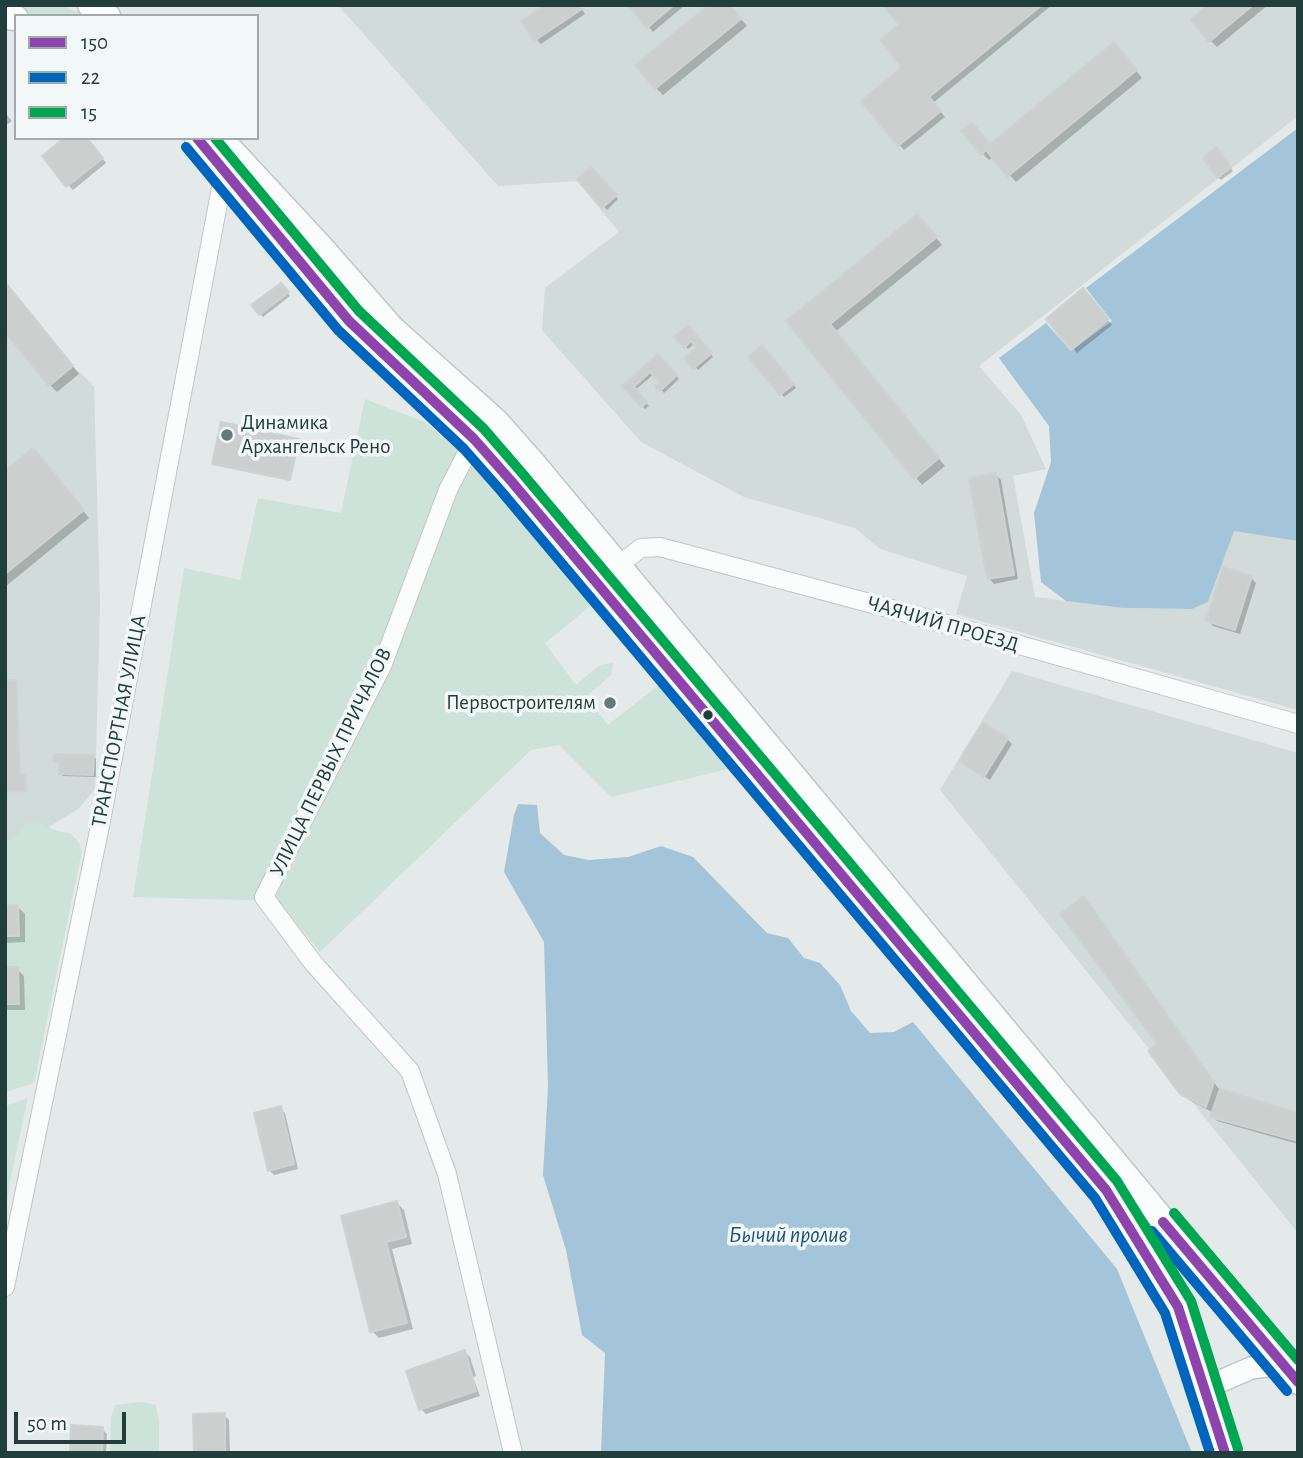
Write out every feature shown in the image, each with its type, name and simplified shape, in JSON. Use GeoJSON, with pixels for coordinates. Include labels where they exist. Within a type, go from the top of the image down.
{"type":"FeatureCollection","features":[{"type":"Feature","properties":{"kind":"main road"},"geometry":{"type":"LineString","coordinates":[[199,140],[321,247],[392,328],[496,421],[1290,1373]]}},
{"type":"Feature","properties":{"kind":"main road"},"geometry":{"type":"LineString","coordinates":[[221,140],[231,166],[349,321],[474,439],[1106,1190],[1178,1307],[1224,1453]]}},
{"type":"Feature","properties":{"kind":"street","name":"ТРАНСПОРТНАЯ УЛИЦА"},"geometry":{"type":"LineString","coordinates":[[5,1287],[231,166]]}},
{"type":"Feature","properties":{"kind":"street","name":"УЛИЦА ПЕРВЫХ ПРИЧАЛОВ"},"geometry":{"type":"LineString","coordinates":[[474,439],[448,490],[382,666],[264,897],[314,964],[410,1071],[447,1174],[513,1453]]}},
{"type":"Feature","properties":{"kind":"street","name":"ЧАЯЧИЙ ПРОЕЗД"},"geometry":{"type":"LineString","coordinates":[[596,582],[641,548],[660,547],[926,618],[1298,724]]}},
{"type":"Feature","properties":{"kind":"street"},"geometry":{"type":"LineString","coordinates":[[1205,1388],[1251,1368],[1290,1373]]}},
{"type":"Feature","properties":{"kind":"shaded area"},"geometry":{"type":"Polygon","coordinates":[[[338,5],[1298,5],[1298,116],[979,366],[1021,415],[1046,469],[1013,476],[1035,597],[1123,608],[1192,609],[1208,602],[1234,530],[1298,541],[1298,710],[956,614],[967,576],[880,549],[855,528],[744,497],[641,442],[542,330],[545,288],[619,232],[577,181],[498,186],[338,5]]]}},
{"type":"Feature","properties":{"kind":"shaded area"},"geometry":{"type":"Polygon","coordinates":[[[5,332],[49,386],[73,366],[94,386],[100,604],[95,789],[78,809],[5,854],[5,332]]]}},
{"type":"Feature","properties":{"kind":"shaded area"},"geometry":{"type":"Polygon","coordinates":[[[1012,671],[1298,753],[1298,1233],[940,790],[1012,671]]]}},
{"type":"Feature","properties":{"kind":"green space"},"geometry":{"type":"Polygon","coordinates":[[[5,5],[61,5],[81,14],[22,14],[5,12],[5,5]]]}},
{"type":"Feature","properties":{"kind":"green space"},"geometry":{"type":"Polygon","coordinates":[[[365,399],[425,422],[483,471],[594,603],[545,643],[576,685],[600,665],[613,663],[611,675],[586,697],[608,725],[661,683],[728,769],[611,797],[559,745],[531,750],[320,952],[278,901],[133,897],[184,568],[240,580],[258,498],[341,513],[365,399]]]}},
{"type":"Feature","properties":{"kind":"green space"},"geometry":{"type":"Polygon","coordinates":[[[38,822],[57,831],[70,833],[82,851],[34,1083],[5,1092],[5,1004],[19,1003],[18,967],[5,967],[5,936],[19,935],[18,906],[5,906],[5,842],[17,835],[25,823],[38,822]]]}},
{"type":"Feature","properties":{"kind":"green space"},"geometry":{"type":"Polygon","coordinates":[[[28,1098],[11,1176],[5,1216],[5,1106],[28,1098]]]}},
{"type":"Feature","properties":{"kind":"green space"},"geometry":{"type":"Polygon","coordinates":[[[141,1402],[156,1405],[159,1453],[110,1453],[111,1417],[115,1405],[141,1402]]]}},
{"type":"Feature","properties":{"kind":"water"},"geometry":{"type":"Polygon","coordinates":[[[1298,128],[1298,541],[1234,531],[1208,602],[1192,609],[1123,608],[1066,601],[1041,582],[1034,513],[1051,462],[1049,426],[999,358],[1046,323],[1071,351],[1112,321],[1086,288],[1298,128]]]}},
{"type":"Feature","properties":{"kind":"water","name":"Бычий пролив"},"geometry":{"type":"Polygon","coordinates":[[[518,804],[537,805],[540,833],[564,855],[589,860],[628,857],[661,846],[693,857],[767,933],[788,938],[804,958],[820,963],[840,985],[851,1011],[870,1033],[894,1032],[913,1022],[1117,1269],[1192,1453],[601,1453],[605,1353],[582,1335],[566,1250],[543,1175],[548,1087],[544,942],[504,872],[518,804]]]}},
{"type":"Feature","properties":{"kind":"building"},"geometry":{"type":"Polygon","coordinates":[[[545,5],[579,5],[582,9],[534,41],[521,21],[545,5]]]}},
{"type":"Feature","properties":{"kind":"building"},"geometry":{"type":"Polygon","coordinates":[[[628,5],[674,5],[647,28],[628,5]]]}},
{"type":"Feature","properties":{"kind":"building"},"geometry":{"type":"Polygon","coordinates":[[[709,5],[730,5],[741,19],[655,89],[635,65],[709,5]]]}},
{"type":"Feature","properties":{"kind":"building"},"geometry":{"type":"Polygon","coordinates":[[[883,5],[1042,5],[929,97],[941,111],[898,146],[861,101],[902,67],[880,40],[899,25],[883,5]]]}},
{"type":"Feature","properties":{"kind":"building"},"geometry":{"type":"Polygon","coordinates":[[[1208,5],[1253,5],[1209,42],[1191,20],[1208,5]]]}},
{"type":"Feature","properties":{"kind":"building"},"geometry":{"type":"Polygon","coordinates":[[[1114,42],[1137,70],[1007,177],[986,150],[981,155],[961,131],[972,122],[990,144],[1114,42]]]}},
{"type":"Feature","properties":{"kind":"building"},"geometry":{"type":"Polygon","coordinates":[[[62,140],[89,140],[103,158],[66,187],[42,156],[62,140]]]}},
{"type":"Feature","properties":{"kind":"building"},"geometry":{"type":"Polygon","coordinates":[[[1217,147],[1231,168],[1217,178],[1203,157],[1217,147]]]}},
{"type":"Feature","properties":{"kind":"building"},"geometry":{"type":"Polygon","coordinates":[[[591,167],[617,195],[602,208],[577,179],[591,167]]]}},
{"type":"Feature","properties":{"kind":"building"},"geometry":{"type":"Polygon","coordinates":[[[917,214],[937,237],[830,324],[939,458],[914,479],[786,321],[917,214]]]}},
{"type":"Feature","properties":{"kind":"building"},"geometry":{"type":"Polygon","coordinates":[[[5,282],[73,366],[49,386],[5,332],[5,282]]]}},
{"type":"Feature","properties":{"kind":"building"},"geometry":{"type":"Polygon","coordinates":[[[281,283],[289,292],[259,315],[251,305],[281,283]]]}},
{"type":"Feature","properties":{"kind":"building"},"geometry":{"type":"Polygon","coordinates":[[[1083,288],[1109,319],[1071,350],[1046,319],[1083,288]]]}},
{"type":"Feature","properties":{"kind":"building"},"geometry":{"type":"Polygon","coordinates":[[[688,325],[712,353],[693,369],[684,358],[696,348],[691,341],[684,348],[674,337],[688,325]]]}},
{"type":"Feature","properties":{"kind":"building"},"geometry":{"type":"Polygon","coordinates":[[[762,345],[794,384],[780,395],[748,357],[762,345]]]}},
{"type":"Feature","properties":{"kind":"building"},"geometry":{"type":"Polygon","coordinates":[[[658,354],[677,375],[660,391],[655,386],[660,382],[650,372],[634,387],[647,402],[641,407],[622,386],[658,354]]]}},
{"type":"Feature","properties":{"kind":"building"},"geometry":{"type":"Polygon","coordinates":[[[221,422],[299,439],[290,480],[212,464],[221,422]]]}},
{"type":"Feature","properties":{"kind":"building"},"geometry":{"type":"Polygon","coordinates":[[[33,448],[84,510],[5,574],[5,471],[33,448]]]}},
{"type":"Feature","properties":{"kind":"building"},"geometry":{"type":"Polygon","coordinates":[[[996,473],[1014,575],[987,579],[969,478],[996,473]]]}},
{"type":"Feature","properties":{"kind":"building"},"geometry":{"type":"Polygon","coordinates":[[[1223,567],[1252,576],[1235,630],[1206,621],[1223,567]]]}},
{"type":"Feature","properties":{"kind":"building"},"geometry":{"type":"Polygon","coordinates":[[[5,680],[16,680],[20,774],[25,774],[26,791],[5,792],[5,680]]]}},
{"type":"Feature","properties":{"kind":"building"},"geometry":{"type":"Polygon","coordinates":[[[983,722],[1008,738],[984,777],[959,761],[983,722]]]}},
{"type":"Feature","properties":{"kind":"building"},"geometry":{"type":"Polygon","coordinates":[[[54,754],[94,755],[93,775],[59,774],[59,762],[54,762],[54,754]]]}},
{"type":"Feature","properties":{"kind":"building"},"geometry":{"type":"Polygon","coordinates":[[[1084,896],[1214,1082],[1206,1107],[1180,1094],[1148,1051],[1157,1044],[1060,914],[1084,896]]]}},
{"type":"Feature","properties":{"kind":"building"},"geometry":{"type":"Polygon","coordinates":[[[18,905],[19,936],[5,936],[5,906],[18,905]]]}},
{"type":"Feature","properties":{"kind":"building"},"geometry":{"type":"Polygon","coordinates":[[[5,967],[18,967],[19,1004],[5,1004],[5,967]]]}},
{"type":"Feature","properties":{"kind":"building"},"geometry":{"type":"Polygon","coordinates":[[[1220,1089],[1298,1113],[1298,1141],[1210,1117],[1220,1089]]]}},
{"type":"Feature","properties":{"kind":"building"},"geometry":{"type":"Polygon","coordinates":[[[281,1106],[294,1164],[268,1171],[254,1113],[281,1106]]]}},
{"type":"Feature","properties":{"kind":"building"},"geometry":{"type":"Polygon","coordinates":[[[397,1201],[406,1237],[386,1242],[407,1323],[370,1332],[341,1216],[397,1201]]]}},
{"type":"Feature","properties":{"kind":"building"},"geometry":{"type":"Polygon","coordinates":[[[465,1350],[476,1391],[419,1410],[406,1371],[465,1350]]]}},
{"type":"Feature","properties":{"kind":"building"},"geometry":{"type":"Polygon","coordinates":[[[225,1413],[225,1453],[194,1453],[193,1414],[225,1413]]]}},
{"type":"Feature","properties":{"kind":"building"},"geometry":{"type":"Polygon","coordinates":[[[71,1425],[103,1427],[102,1453],[70,1453],[71,1425]]]}},
{"type":"Feature","properties":{"kind":"transit line","name":"150"},"geometry":{"type":"LineString","coordinates":[[199,140],[349,321],[474,439],[512,482],[1106,1190],[1178,1307],[1225,1453]]}},
{"type":"Feature","properties":{"kind":"transit line","name":"15"},"geometry":{"type":"LineString","coordinates":[[217,140],[359,311],[484,429],[1117,1181],[1191,1301],[1238,1449]]}},
{"type":"Feature","properties":{"kind":"transit line","name":"22"},"geometry":{"type":"LineString","coordinates":[[186,147],[338,330],[464,449],[501,491],[1095,1198],[1165,1313],[1210,1453]]}},
{"type":"Feature","properties":{"kind":"transit line","name":"15"},"geometry":{"type":"LineString","coordinates":[[1174,1213],[1298,1360]]}},
{"type":"Feature","properties":{"kind":"transit line","name":"150"},"geometry":{"type":"LineString","coordinates":[[1163,1222],[1298,1382]]}},
{"type":"Feature","properties":{"kind":"transit line","name":"22"},"geometry":{"type":"LineString","coordinates":[[1152,1231],[1287,1391]]}},
{"type":"Feature","properties":{"kind":"place","name":"Динамика Архангельск Рено"},"geometry":{"type":"Point","coordinates":[227,435]}},
{"type":"Feature","properties":{"kind":"place","name":"Первостроителям"},"geometry":{"type":"Point","coordinates":[610,703]}}]}
